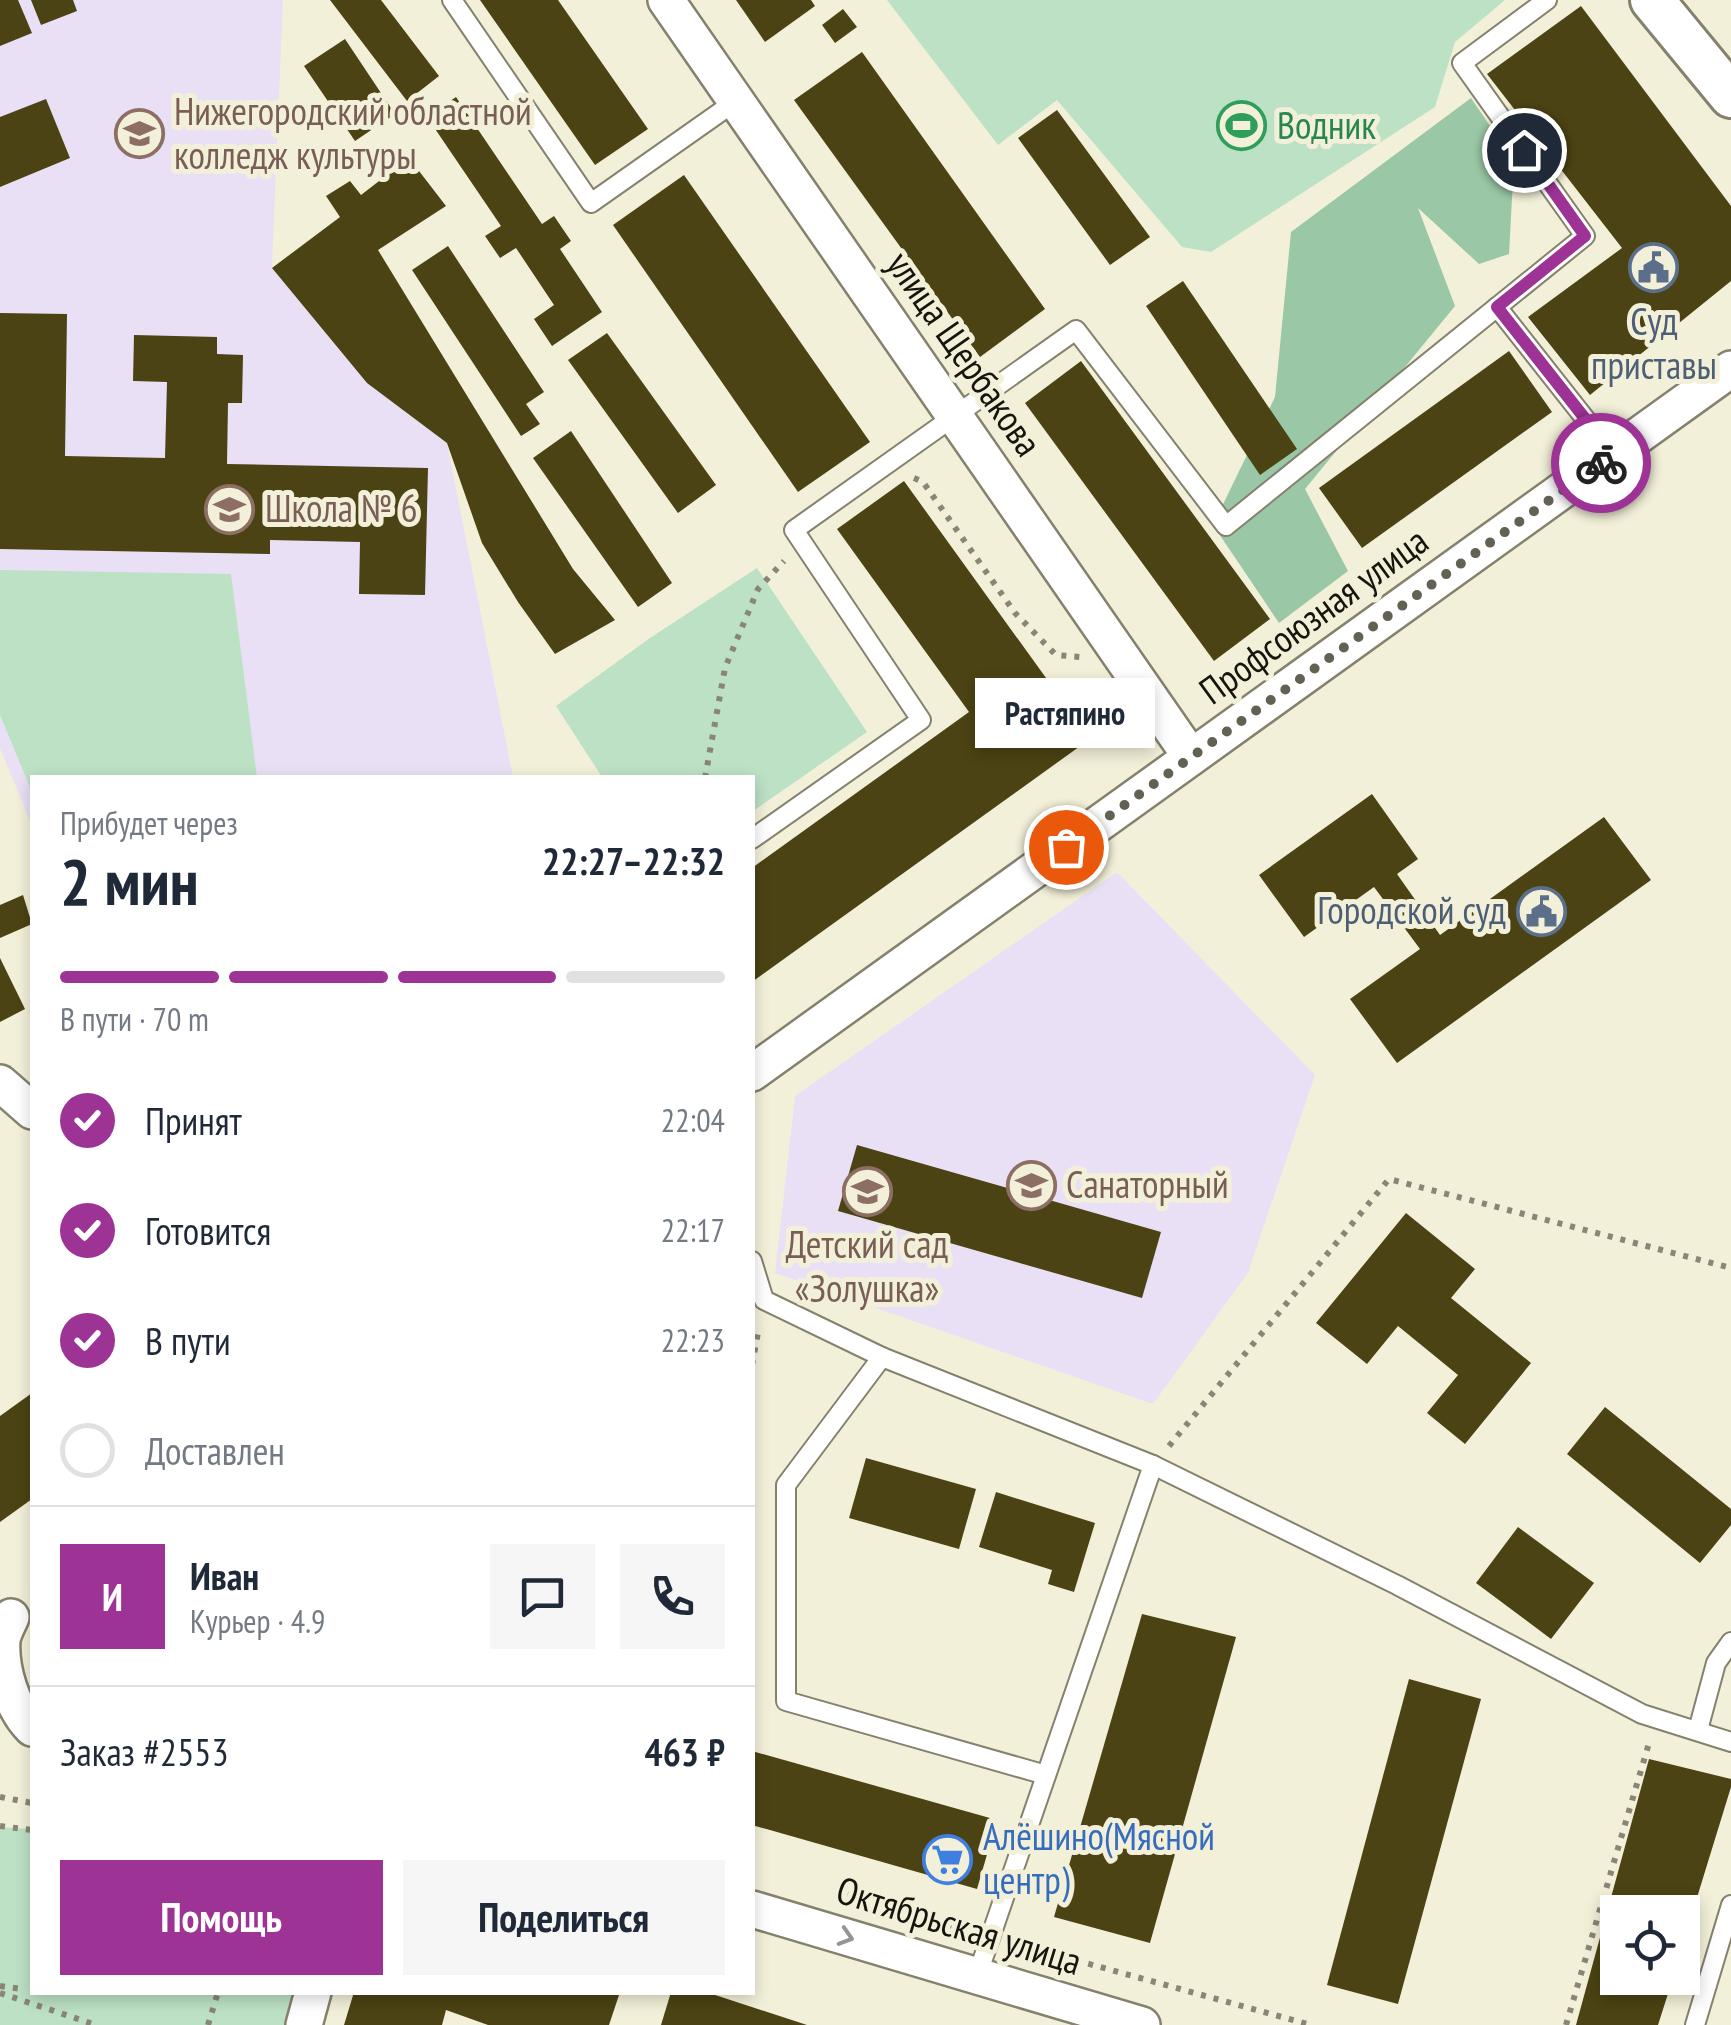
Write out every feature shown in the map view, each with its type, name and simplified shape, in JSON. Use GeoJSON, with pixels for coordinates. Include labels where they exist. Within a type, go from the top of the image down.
{"type":"FeatureCollection","features":[{"type":"Feature","properties":{"kind":"street","name":"улица Щербакова"},"geometry":{"type":"LineString","coordinates":[[666,0],[1191,757]]}},
{"type":"Feature","properties":{"kind":"street"},"geometry":{"type":"LineString","coordinates":[[1652,0],[1731,96]]}},
{"type":"Feature","properties":{"kind":"street","name":"Профсоюзная улица"},"geometry":{"type":"LineString","coordinates":[[755,1071],[1731,369]]}},
{"type":"Feature","properties":{"kind":"street"},"geometry":{"type":"LineString","coordinates":[[0,1083],[30,1109]]}},
{"type":"Feature","properties":{"kind":"street"},"geometry":{"type":"LineString","coordinates":[[14,1614],[1,1641],[3,1674],[18,1715],[30,1726]]}},
{"type":"Feature","properties":{"kind":"street"},"geometry":{"type":"LineString","coordinates":[[0,1732],[30,1738]]}},
{"type":"Feature","properties":{"kind":"street","name":"Октябрьская улица"},"geometry":{"type":"LineString","coordinates":[[755,1910],[1142,2025]]}},
{"type":"Feature","properties":{"kind":"street"},"geometry":{"type":"LineString","coordinates":[[304,2025],[312,1995]]}},
{"type":"Feature","properties":{"kind":"lane"},"geometry":{"type":"LineString","coordinates":[[452,0],[592,203],[736,102]]}},
{"type":"Feature","properties":{"kind":"lane"},"geometry":{"type":"LineString","coordinates":[[755,837],[920,720],[794,530],[954,414],[1076,330],[1226,526],[1585,236],[1462,64],[1547,0]]}},
{"type":"Feature","properties":{"kind":"lane"},"geometry":{"type":"LineString","coordinates":[[1497,307],[1613,454]]}},
{"type":"Feature","properties":{"kind":"lane"},"geometry":{"type":"LineString","coordinates":[[755,1271],[764,1300],[882,1357],[1154,1466],[1397,1585],[1656,1719],[1731,1742]]}},
{"type":"Feature","properties":{"kind":"lane"},"geometry":{"type":"LineString","coordinates":[[882,1357],[786,1486],[786,1701],[1046,1775]]}},
{"type":"Feature","properties":{"kind":"lane"},"geometry":{"type":"LineString","coordinates":[[977,1976],[1154,1466]]}},
{"type":"Feature","properties":{"kind":"lane"},"geometry":{"type":"LineString","coordinates":[[1698,1730],[1716,1662],[1731,1642]]}},
{"type":"Feature","properties":{"kind":"lane"},"geometry":{"type":"LineString","coordinates":[[1696,2025],[1722,1968],[1731,1905]]}},
{"type":"Feature","properties":{"kind":"path"},"geometry":{"type":"LineString","coordinates":[[886,464],[923,482],[1014,613],[1056,655],[1124,661]]}},
{"type":"Feature","properties":{"kind":"path"},"geometry":{"type":"LineString","coordinates":[[706,775],[724,668],[758,589],[802,542]]}},
{"type":"Feature","properties":{"kind":"path"},"geometry":{"type":"LineString","coordinates":[[1154,1466],[1389,1179],[1731,1268]]}},
{"type":"Feature","properties":{"kind":"path"},"geometry":{"type":"LineString","coordinates":[[1566,2025],[1656,1719]]}},
{"type":"Feature","properties":{"kind":"path"},"geometry":{"type":"LineString","coordinates":[[0,1797],[30,1803]]}},
{"type":"Feature","properties":{"kind":"path"},"geometry":{"type":"LineString","coordinates":[[0,1826],[30,1830]]}},
{"type":"Feature","properties":{"kind":"path"},"geometry":{"type":"LineString","coordinates":[[826,1888],[1311,2025]]}},
{"type":"Feature","properties":{"kind":"path"},"geometry":{"type":"LineString","coordinates":[[0,1990],[21,1989]]}},
{"type":"Feature","properties":{"kind":"path"},"geometry":{"type":"LineString","coordinates":[[0,1990],[96,2025]]}},
{"type":"Feature","properties":{"kind":"path"},"geometry":{"type":"LineString","coordinates":[[208,2025],[217,1995]]}},
{"type":"Feature","properties":{"kind":"shaded area","name":"Школа № 6"},"geometry":{"type":"Polygon","coordinates":[[[0,0],[283,0],[272,268],[367,383],[447,443],[513,775],[30,775],[30,821],[0,748],[0,0]]]}},
{"type":"Feature","properties":{"kind":"shaded area","name":"Санаторный"},"geometry":{"type":"Polygon","coordinates":[[[1117,872],[1315,1075],[1248,1273],[1153,1404],[775,1273],[795,1096],[1117,872]]]}},
{"type":"Feature","properties":{"kind":"green space","name":"Водник"},"geometry":{"type":"Polygon","coordinates":[[[887,0],[1505,0],[1455,42],[1435,107],[1211,252],[1182,247],[1057,100],[998,145],[887,0]]]}},
{"type":"Feature","properties":{"kind":"green space"},"geometry":{"type":"Polygon","coordinates":[[[1471,98],[1514,161],[1509,254],[1479,264],[1418,208],[1455,306],[1305,489],[1348,571],[1279,623],[1213,525],[1275,397],[1291,232],[1471,98]]]}},
{"type":"Feature","properties":{"kind":"green space"},"geometry":{"type":"Polygon","coordinates":[[[757,568],[867,732],[755,810],[755,775],[601,775],[556,706],[757,568]]]}},
{"type":"Feature","properties":{"kind":"green space"},"geometry":{"type":"Polygon","coordinates":[[[0,570],[231,574],[257,775],[30,775],[30,787],[0,715],[0,570]]]}},
{"type":"Feature","properties":{"kind":"green space"},"geometry":{"type":"Polygon","coordinates":[[[0,1827],[30,1829],[30,1995],[310,1995],[301,2025],[0,2025],[0,1827]]]}},
{"type":"Feature","properties":{"kind":"building"},"geometry":{"type":"Polygon","coordinates":[[[0,0],[18,0],[32,33],[0,46],[0,0]]]}},
{"type":"Feature","properties":{"kind":"building"},"geometry":{"type":"Polygon","coordinates":[[[31,0],[73,0],[77,11],[41,25],[31,0]]]}},
{"type":"Feature","properties":{"kind":"building"},"geometry":{"type":"Polygon","coordinates":[[[330,0],[381,0],[439,76],[407,101],[330,0]]]}},
{"type":"Feature","properties":{"kind":"building"},"geometry":{"type":"Polygon","coordinates":[[[480,0],[558,0],[648,129],[595,165],[480,0]]]}},
{"type":"Feature","properties":{"kind":"building"},"geometry":{"type":"Polygon","coordinates":[[[736,0],[811,0],[815,6],[765,42],[736,0]]]}},
{"type":"Feature","properties":{"kind":"building"},"geometry":{"type":"Polygon","coordinates":[[[1581,6],[1731,206],[1731,281],[1590,395],[1528,317],[1622,248],[1487,74],[1581,6]]]}},
{"type":"Feature","properties":{"kind":"building"},"geometry":{"type":"Polygon","coordinates":[[[843,9],[857,27],[835,43],[822,25],[843,9]]]}},
{"type":"Feature","properties":{"kind":"building"},"geometry":{"type":"Polygon","coordinates":[[[345,39],[395,114],[355,141],[304,66],[345,39]]]}},
{"type":"Feature","properties":{"kind":"building"},"geometry":{"type":"Polygon","coordinates":[[[862,52],[1045,309],[980,357],[794,100],[862,52]]]}},
{"type":"Feature","properties":{"kind":"building"},"geometry":{"type":"Polygon","coordinates":[[[456,97],[542,224],[554,216],[571,241],[560,249],[602,312],[552,346],[534,319],[554,305],[516,248],[500,258],[485,236],[501,226],[427,117],[456,97]]]}},
{"type":"Feature","properties":{"kind":"building"},"geometry":{"type":"Polygon","coordinates":[[[46,99],[70,158],[0,187],[0,117],[46,99]]]}},
{"type":"Feature","properties":{"kind":"building"},"geometry":{"type":"Polygon","coordinates":[[[1057,110],[1150,237],[1110,265],[1018,138],[1057,110]]]}},
{"type":"Feature","properties":{"kind":"building"},"geometry":{"type":"Polygon","coordinates":[[[409,158],[446,206],[378,250],[573,569],[615,620],[555,654],[482,543],[447,443],[367,383],[272,268],[340,217],[326,196],[350,181],[361,195],[409,158]]]}},
{"type":"Feature","properties":{"kind":"building"},"geometry":{"type":"Polygon","coordinates":[[[684,175],[870,442],[798,492],[613,225],[684,175]]]}},
{"type":"Feature","properties":{"kind":"building"},"geometry":{"type":"Polygon","coordinates":[[[448,246],[544,392],[526,404],[540,424],[521,436],[412,270],[448,246]]]}},
{"type":"Feature","properties":{"kind":"building"},"geometry":{"type":"Polygon","coordinates":[[[1183,281],[1297,449],[1260,475],[1146,306],[1183,281]]]}},
{"type":"Feature","properties":{"kind":"building"},"geometry":{"type":"Polygon","coordinates":[[[0,313],[67,314],[65,456],[165,458],[167,382],[133,381],[134,335],[217,337],[217,354],[243,355],[242,403],[228,403],[227,464],[428,468],[425,595],[359,594],[360,542],[270,540],[270,554],[0,549],[0,313]]]}},
{"type":"Feature","properties":{"kind":"building"},"geometry":{"type":"Polygon","coordinates":[[[607,333],[716,485],[678,513],[568,360],[607,333]]]}},
{"type":"Feature","properties":{"kind":"building"},"geometry":{"type":"Polygon","coordinates":[[[1509,351],[1552,412],[1362,548],[1319,488],[1509,351]]]}},
{"type":"Feature","properties":{"kind":"building"},"geometry":{"type":"Polygon","coordinates":[[[1081,361],[1270,619],[1214,661],[1025,403],[1081,361]]]}},
{"type":"Feature","properties":{"kind":"building"},"geometry":{"type":"Polygon","coordinates":[[[571,431],[672,583],[638,607],[533,458],[571,431]]]}},
{"type":"Feature","properties":{"kind":"building"},"geometry":{"type":"Polygon","coordinates":[[[904,481],[1090,739],[755,980],[755,866],[969,712],[837,529],[904,481]]]}},
{"type":"Feature","properties":{"kind":"building","name":"Городской суд"},"geometry":{"type":"Polygon","coordinates":[[[1372,794],[1418,859],[1397,874],[1440,935],[1604,817],[1651,880],[1397,1063],[1350,999],[1420,949],[1374,887],[1304,937],[1259,875],[1372,794]]]}},
{"type":"Feature","properties":{"kind":"building"},"geometry":{"type":"Polygon","coordinates":[[[23,895],[30,925],[0,938],[0,905],[23,895]]]}},
{"type":"Feature","properties":{"kind":"building"},"geometry":{"type":"Polygon","coordinates":[[[0,958],[25,1009],[0,1022],[0,958]]]}},
{"type":"Feature","properties":{"kind":"building"},"geometry":{"type":"Polygon","coordinates":[[[857,1145],[1161,1232],[1142,1298],[838,1211],[857,1145]]]}},
{"type":"Feature","properties":{"kind":"building"},"geometry":{"type":"Polygon","coordinates":[[[1406,1213],[1475,1269],[1451,1298],[1531,1363],[1465,1444],[1427,1413],[1458,1375],[1398,1326],[1367,1364],[1316,1323],[1406,1213]]]}},
{"type":"Feature","properties":{"kind":"building"},"geometry":{"type":"Polygon","coordinates":[[[30,1394],[30,1500],[0,1522],[0,1416],[30,1394]]]}},
{"type":"Feature","properties":{"kind":"building"},"geometry":{"type":"Polygon","coordinates":[[[1605,1407],[1731,1509],[1731,1525],[1700,1563],[1567,1454],[1605,1407]]]}},
{"type":"Feature","properties":{"kind":"building"},"geometry":{"type":"Polygon","coordinates":[[[866,1458],[976,1489],[959,1549],[849,1518],[866,1458]]]}},
{"type":"Feature","properties":{"kind":"building"},"geometry":{"type":"Polygon","coordinates":[[[996,1492],[1095,1523],[1074,1592],[1048,1584],[1052,1570],[979,1547],[996,1492]]]}},
{"type":"Feature","properties":{"kind":"building"},"geometry":{"type":"Polygon","coordinates":[[[1518,1527],[1594,1583],[1551,1639],[1476,1583],[1518,1527]]]}},
{"type":"Feature","properties":{"kind":"building"},"geometry":{"type":"Polygon","coordinates":[[[1142,1614],[1236,1637],[1150,1943],[1054,1917],[1142,1614]]]}},
{"type":"Feature","properties":{"kind":"building"},"geometry":{"type":"Polygon","coordinates":[[[1409,1679],[1481,1699],[1398,2004],[1327,1985],[1409,1679]]]}},
{"type":"Feature","properties":{"kind":"building"},"geometry":{"type":"Polygon","coordinates":[[[755,1752],[997,1820],[977,1889],[755,1826],[755,1752]]]}},
{"type":"Feature","properties":{"kind":"building"},"geometry":{"type":"Polygon","coordinates":[[[1649,1759],[1731,1779],[1698,1895],[1612,1895],[1649,1759]]]}},
{"type":"Feature","properties":{"kind":"building"},"geometry":{"type":"Polygon","coordinates":[[[1600,1938],[1600,1995],[1668,1995],[1658,2025],[1576,2025],[1600,1938]]]}},
{"type":"Feature","properties":{"kind":"building"},"geometry":{"type":"Polygon","coordinates":[[[353,1995],[619,1995],[609,2025],[488,2025],[446,2010],[442,2025],[344,2025],[353,1995]]]}},
{"type":"Feature","properties":{"kind":"building"},"geometry":{"type":"Polygon","coordinates":[[[670,1995],[715,1995],[807,2025],[661,2025],[670,1995]]]}},
{"type":"Feature","properties":{"kind":"way so far"},"geometry":{"type":"LineString","coordinates":[[1066,847],[1601,463]]}},
{"type":"Feature","properties":{"kind":"place","name":"Водник"},"geometry":{"type":"Point","coordinates":[1242,126]}},
{"type":"Feature","properties":{"kind":"place","name":"Нижегородский областной колледж культуры"},"geometry":{"type":"Point","coordinates":[139,134]}},
{"type":"Feature","properties":{"kind":"place","name":"Суд приставы"},"geometry":{"type":"Point","coordinates":[1654,268]}},
{"type":"Feature","properties":{"kind":"place","name":"Школа № 6"},"geometry":{"type":"Point","coordinates":[230,509]}},
{"type":"Feature","properties":{"kind":"place","name":"Растяпино"},"geometry":{"type":"Point","coordinates":[1066,847]}},
{"type":"Feature","properties":{"kind":"place","name":"Городской суд"},"geometry":{"type":"Point","coordinates":[1541,911]}},
{"type":"Feature","properties":{"kind":"place","name":"Санаторный"},"geometry":{"type":"Point","coordinates":[1031,1185]}},
{"type":"Feature","properties":{"kind":"place","name":"Детский сад «Золушка»"},"geometry":{"type":"Point","coordinates":[867,1191]}},
{"type":"Feature","properties":{"kind":"place","name":"Алёшино(Мясной центр)"},"geometry":{"type":"Point","coordinates":[948,1859]}},
{"type":"Feature","properties":{"kind":"route"},"geometry":{"type":"LineString","coordinates":[[1524,150],[1585,236],[1497,307],[1613,454],[1601,463]]}}]}
